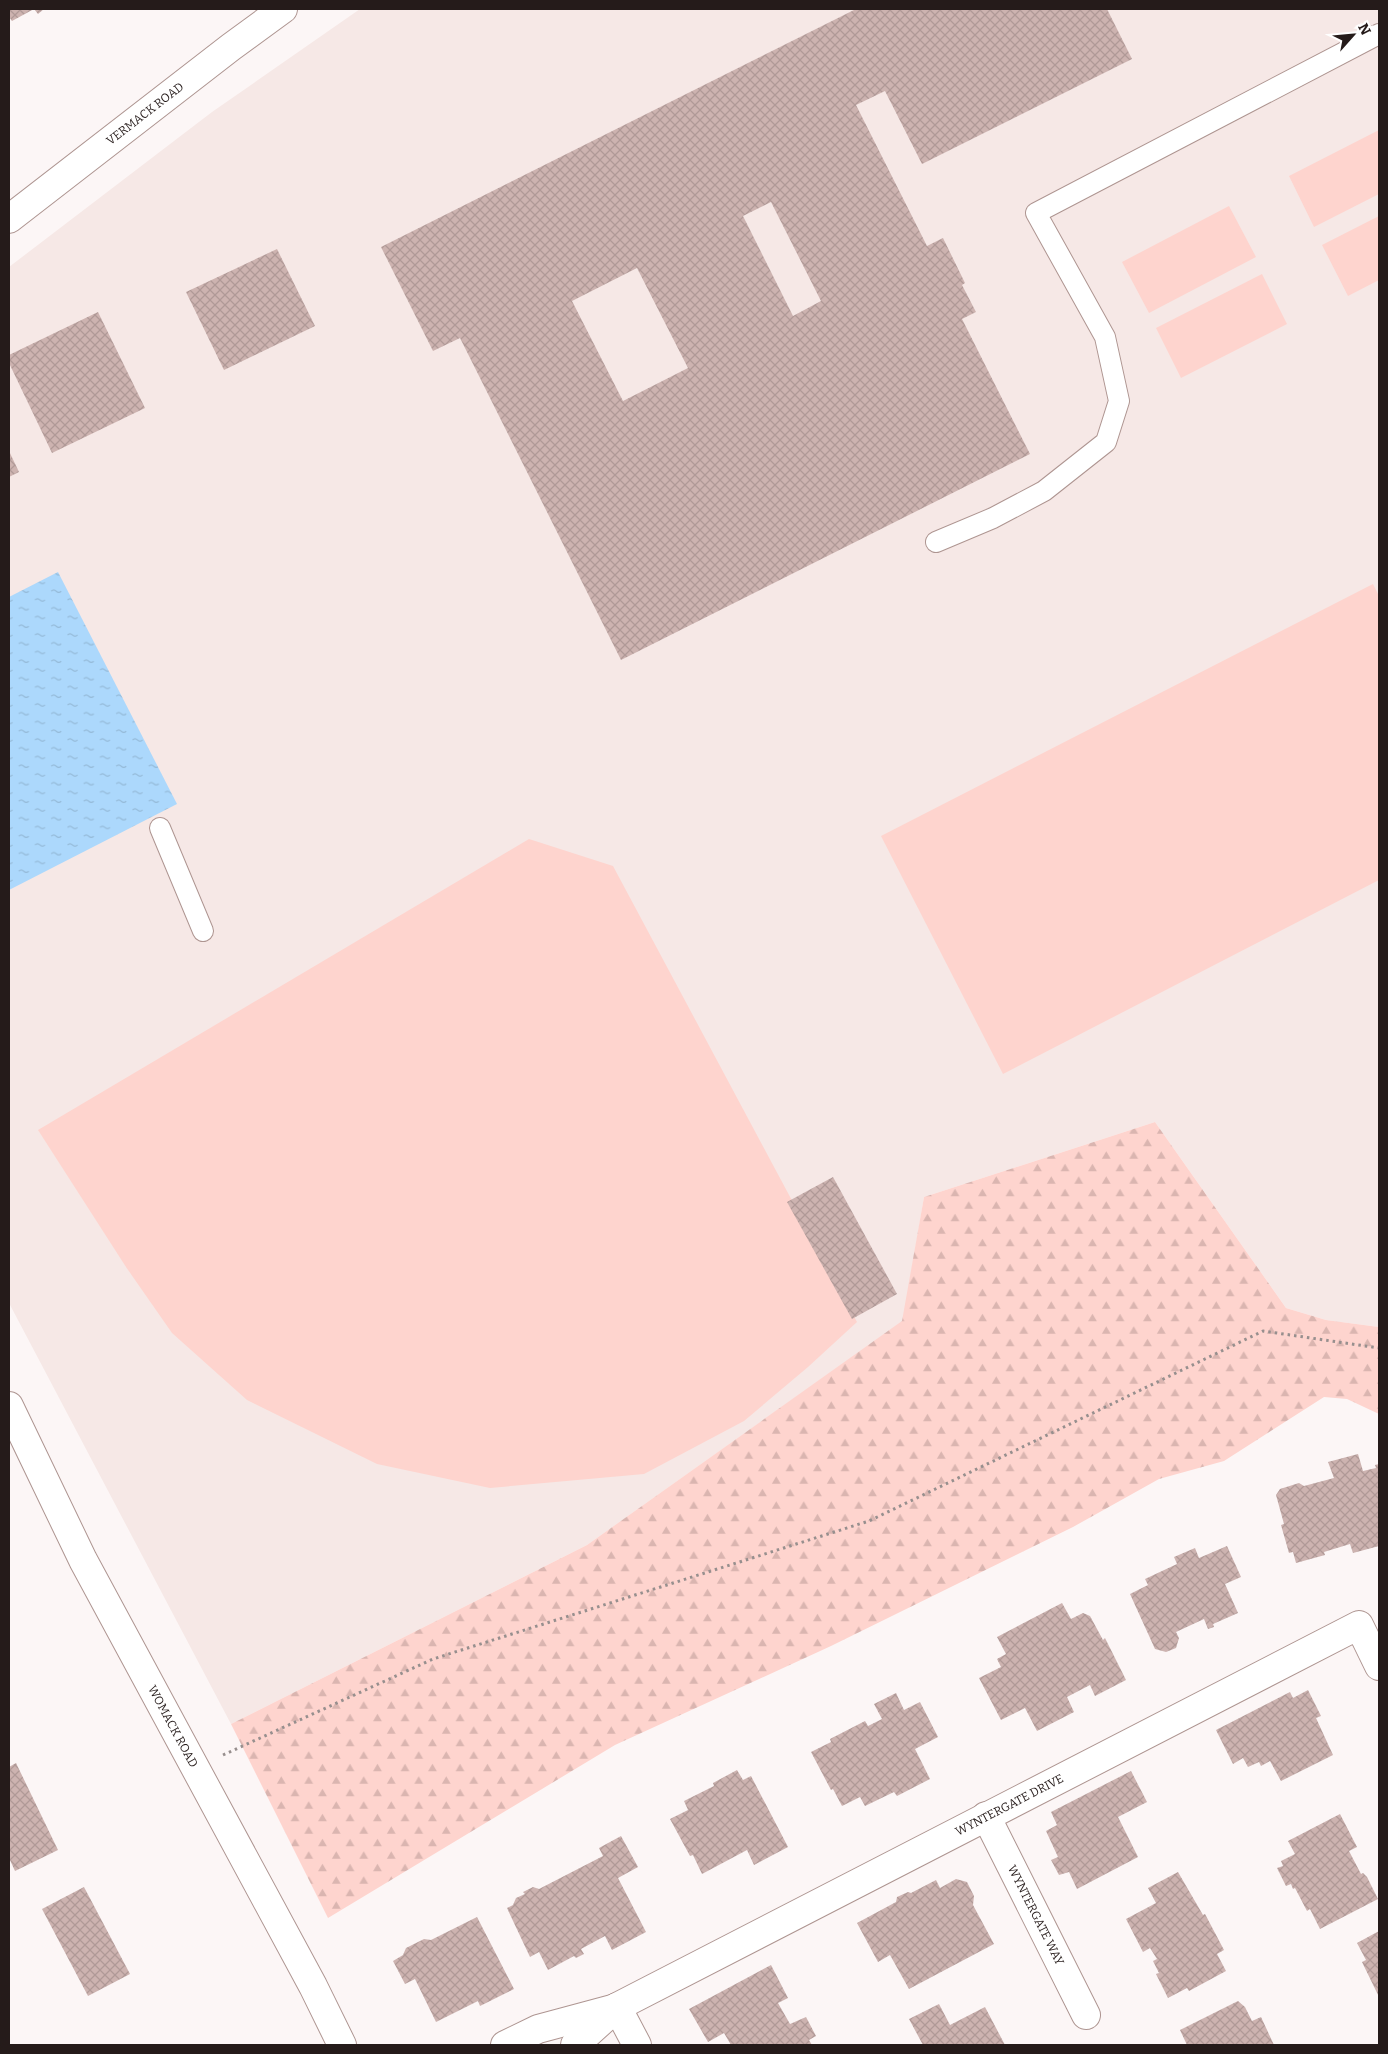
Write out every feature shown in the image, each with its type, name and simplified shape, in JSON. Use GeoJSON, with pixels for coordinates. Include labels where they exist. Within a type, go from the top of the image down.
{"type":"FeatureCollection","features":[{"type":"Feature","properties":{"kind":"street","name":"VERMACK ROAD"},"geometry":{"type":"LineString","coordinates":[[9,219],[231,46],[283,9]]}},
{"type":"Feature","properties":{"kind":"street","name":"WOMACK ROAD"},"geometry":{"type":"LineString","coordinates":[[9,1406],[83,1560],[313,1986],[342,2045]]}},
{"type":"Feature","properties":{"kind":"street","name":"WYNTERGATE DRIVE"},"geometry":{"type":"LineString","coordinates":[[505,2045],[538,2028],[618,2007],[1359,1625],[1379,1666]]}},
{"type":"Feature","properties":{"kind":"street","name":"WYNTERGATE WAY"},"geometry":{"type":"LineString","coordinates":[[986,1816],[1086,2015]]}},
{"type":"Feature","properties":{"kind":"street","name":"WYNTERGATE DRIVE"},"geometry":{"type":"LineString","coordinates":[[575,2045],[618,2007]]}},
{"type":"Feature","properties":{"kind":"street"},"geometry":{"type":"LineString","coordinates":[[618,2007],[637,2045]]}},
{"type":"Feature","properties":{"kind":"lane"},"geometry":{"type":"LineString","coordinates":[[936,542],[993,518],[1044,491],[1106,442],[1119,401],[1105,337],[1036,213],[1379,34]]}},
{"type":"Feature","properties":{"kind":"lane"},"geometry":{"type":"LineString","coordinates":[[160,828],[203,931]]}},
{"type":"Feature","properties":{"kind":"path"},"geometry":{"type":"LineString","coordinates":[[195,1767],[433,1659],[869,1521],[1263,1331],[1379,1348]]}},
{"type":"Feature","properties":{"kind":"shaded area"},"geometry":{"type":"Polygon","coordinates":[[[360,9],[1379,9],[1379,1327],[1326,1320],[1286,1308],[1155,1122],[924,1197],[903,1321],[587,1545],[231,1724],[9,1303],[9,267],[212,112],[360,9]]]}},
{"type":"Feature","properties":{"kind":"green space"},"geometry":{"type":"Polygon","coordinates":[[[1379,130],[1379,194],[1314,227],[1289,176],[1379,130]]]}},
{"type":"Feature","properties":{"kind":"green space"},"geometry":{"type":"Polygon","coordinates":[[[1229,206],[1256,257],[1149,313],[1122,262],[1229,206]]]}},
{"type":"Feature","properties":{"kind":"green space"},"geometry":{"type":"Polygon","coordinates":[[[1379,216],[1379,280],[1348,296],[1322,245],[1379,216]]]}},
{"type":"Feature","properties":{"kind":"green space"},"geometry":{"type":"Polygon","coordinates":[[[1262,274],[1287,324],[1181,378],[1156,328],[1262,274]]]}},
{"type":"Feature","properties":{"kind":"green space"},"geometry":{"type":"Polygon","coordinates":[[[1373,584],[1379,596],[1379,880],[1003,1074],[881,836],[1373,584]]]}},
{"type":"Feature","properties":{"kind":"green space"},"geometry":{"type":"Polygon","coordinates":[[[529,839],[613,866],[857,1322],[808,1367],[744,1421],[644,1474],[490,1488],[377,1464],[247,1400],[172,1333],[126,1267],[38,1130],[529,839]]]}},
{"type":"Feature","properties":{"kind":"green space"},"geometry":{"type":"Polygon","coordinates":[[[1155,1122],[1286,1308],[1326,1320],[1379,1327],[1379,1414],[1347,1399],[1324,1397],[1224,1461],[1159,1479],[1073,1527],[831,1646],[615,1745],[328,1918],[231,1724],[587,1545],[902,1321],[924,1197],[1155,1122]]]}},
{"type":"Feature","properties":{"kind":"water"},"geometry":{"type":"Polygon","coordinates":[[[58,572],[177,804],[9,890],[9,597],[58,572]]]}},
{"type":"Feature","properties":{"kind":"building"},"geometry":{"type":"Polygon","coordinates":[[[9,9],[34,9],[12,21],[9,17],[9,9]]]}},
{"type":"Feature","properties":{"kind":"building"},"geometry":{"type":"Polygon","coordinates":[[[34,9],[44,9],[38,14],[34,9]]]}},
{"type":"Feature","properties":{"kind":"building"},"geometry":{"type":"Polygon","coordinates":[[[856,9],[1107,9],[1132,59],[922,164],[885,91],[856,105],[927,246],[943,238],[965,283],[962,285],[976,312],[962,319],[1030,454],[621,660],[460,338],[433,351],[381,247],[856,9]],[[771,202],[743,216],[793,316],[821,301],[771,202]],[[637,268],[572,301],[623,401],[688,368],[637,268]]]}},
{"type":"Feature","properties":{"kind":"building"},"geometry":{"type":"Polygon","coordinates":[[[277,249],[315,326],[224,370],[186,292],[277,249]]]}},
{"type":"Feature","properties":{"kind":"building"},"geometry":{"type":"Polygon","coordinates":[[[98,312],[145,408],[52,453],[9,363],[9,355],[98,312]]]}},
{"type":"Feature","properties":{"kind":"building"},"geometry":{"type":"Polygon","coordinates":[[[9,451],[19,472],[9,477],[9,451]]]}},
{"type":"Feature","properties":{"kind":"building"},"geometry":{"type":"Polygon","coordinates":[[[833,1177],[897,1294],[852,1319],[787,1202],[833,1177]]]}},
{"type":"Feature","properties":{"kind":"building"},"geometry":{"type":"Polygon","coordinates":[[[1358,1454],[1363,1471],[1376,1468],[1375,1465],[1379,1464],[1379,1546],[1353,1553],[1350,1544],[1324,1552],[1325,1555],[1296,1563],[1293,1552],[1289,1553],[1281,1525],[1284,1524],[1276,1495],[1280,1489],[1299,1483],[1304,1486],[1334,1478],[1328,1462],[1358,1454]]]}},
{"type":"Feature","properties":{"kind":"building"},"geometry":{"type":"Polygon","coordinates":[[[1227,1546],[1241,1577],[1225,1584],[1238,1613],[1213,1624],[1214,1627],[1208,1629],[1204,1619],[1176,1632],[1179,1638],[1176,1648],[1166,1652],[1155,1649],[1130,1594],[1148,1585],[1145,1579],[1177,1564],[1174,1557],[1195,1548],[1199,1558],[1227,1546]]]}},
{"type":"Feature","properties":{"kind":"building"},"geometry":{"type":"Polygon","coordinates":[[[1062,1603],[1071,1619],[1083,1613],[1090,1616],[1103,1640],[1105,1638],[1126,1680],[1095,1696],[1090,1685],[1067,1697],[1074,1712],[1037,1731],[1025,1708],[1001,1720],[979,1678],[1001,1667],[997,1659],[1006,1654],[997,1637],[1062,1603]]]}},
{"type":"Feature","properties":{"kind":"building"},"geometry":{"type":"Polygon","coordinates":[[[1308,1690],[1321,1716],[1316,1718],[1333,1755],[1281,1781],[1270,1761],[1261,1766],[1259,1762],[1248,1767],[1243,1758],[1233,1764],[1216,1730],[1290,1692],[1293,1698],[1308,1690]]]}},
{"type":"Feature","properties":{"kind":"building"},"geometry":{"type":"Polygon","coordinates":[[[896,1693],[904,1710],[920,1702],[938,1737],[915,1749],[930,1779],[897,1796],[894,1792],[865,1806],[860,1797],[842,1806],[833,1789],[831,1790],[811,1752],[831,1742],[830,1739],[865,1721],[868,1726],[882,1719],[874,1704],[896,1693]]]}},
{"type":"Feature","properties":{"kind":"building"},"geometry":{"type":"Polygon","coordinates":[[[16,1763],[58,1850],[15,1871],[9,1858],[9,1767],[16,1763]]]}},
{"type":"Feature","properties":{"kind":"building"},"geometry":{"type":"Polygon","coordinates":[[[737,1770],[743,1780],[751,1776],[788,1847],[754,1865],[747,1850],[702,1874],[693,1855],[690,1856],[670,1819],[688,1810],[684,1801],[714,1786],[713,1783],[737,1770]]]}},
{"type":"Feature","properties":{"kind":"building"},"geometry":{"type":"Polygon","coordinates":[[[1131,1771],[1147,1802],[1118,1817],[1138,1857],[1077,1889],[1069,1872],[1059,1875],[1051,1860],[1058,1857],[1046,1831],[1057,1825],[1051,1812],[1131,1771]]]}},
{"type":"Feature","properties":{"kind":"building"},"geometry":{"type":"Polygon","coordinates":[[[1340,1814],[1357,1847],[1349,1851],[1361,1874],[1363,1873],[1367,1877],[1378,1899],[1320,1929],[1310,1909],[1307,1911],[1291,1884],[1286,1886],[1277,1868],[1283,1866],[1281,1861],[1295,1854],[1288,1841],[1340,1814]]]}},
{"type":"Feature","properties":{"kind":"building"},"geometry":{"type":"Polygon","coordinates":[[[621,1836],[638,1867],[618,1878],[646,1932],[612,1950],[605,1936],[581,1949],[584,1954],[576,1958],[574,1956],[548,1970],[539,1952],[530,1957],[507,1908],[513,1905],[516,1898],[525,1894],[523,1892],[533,1887],[539,1889],[603,1856],[599,1848],[621,1836]]]}},
{"type":"Feature","properties":{"kind":"building"},"geometry":{"type":"Polygon","coordinates":[[[1178,1872],[1203,1915],[1205,1914],[1224,1950],[1217,1954],[1226,1971],[1189,1991],[1187,1988],[1168,1998],[1156,1974],[1159,1973],[1153,1961],[1157,1959],[1150,1948],[1143,1952],[1126,1919],[1156,1903],[1148,1888],[1178,1872]]]}},
{"type":"Feature","properties":{"kind":"building"},"geometry":{"type":"Polygon","coordinates":[[[956,1879],[967,1882],[974,1896],[973,1905],[994,1944],[909,1989],[890,1955],[878,1962],[857,1923],[896,1902],[897,1897],[908,1892],[911,1893],[936,1880],[940,1888],[956,1879]]]}},
{"type":"Feature","properties":{"kind":"building"},"geometry":{"type":"Polygon","coordinates":[[[84,1887],[130,1974],[88,1996],[42,1909],[84,1887]]]}},
{"type":"Feature","properties":{"kind":"building"},"geometry":{"type":"Polygon","coordinates":[[[477,1917],[514,1989],[480,2006],[478,2001],[436,2022],[415,1979],[405,1984],[393,1961],[403,1955],[406,1948],[424,1939],[431,1940],[477,1917]]]}},
{"type":"Feature","properties":{"kind":"building"},"geometry":{"type":"Polygon","coordinates":[[[1379,1931],[1379,1997],[1362,1962],[1366,1960],[1357,1943],[1379,1931]]]}},
{"type":"Feature","properties":{"kind":"building"},"geometry":{"type":"Polygon","coordinates":[[[771,1965],[788,1998],[778,2003],[790,2024],[806,2017],[816,2036],[809,2040],[812,2045],[731,2045],[724,2033],[708,2042],[689,2009],[771,1965]]]}},
{"type":"Feature","properties":{"kind":"building"},"geometry":{"type":"Polygon","coordinates":[[[1238,2001],[1245,2007],[1252,2021],[1261,2017],[1274,2045],[1187,2045],[1180,2030],[1238,2001]]]}},
{"type":"Feature","properties":{"kind":"building"},"geometry":{"type":"Polygon","coordinates":[[[939,2004],[950,2025],[985,2007],[1005,2045],[923,2045],[909,2019],[939,2004]]]}}]}
